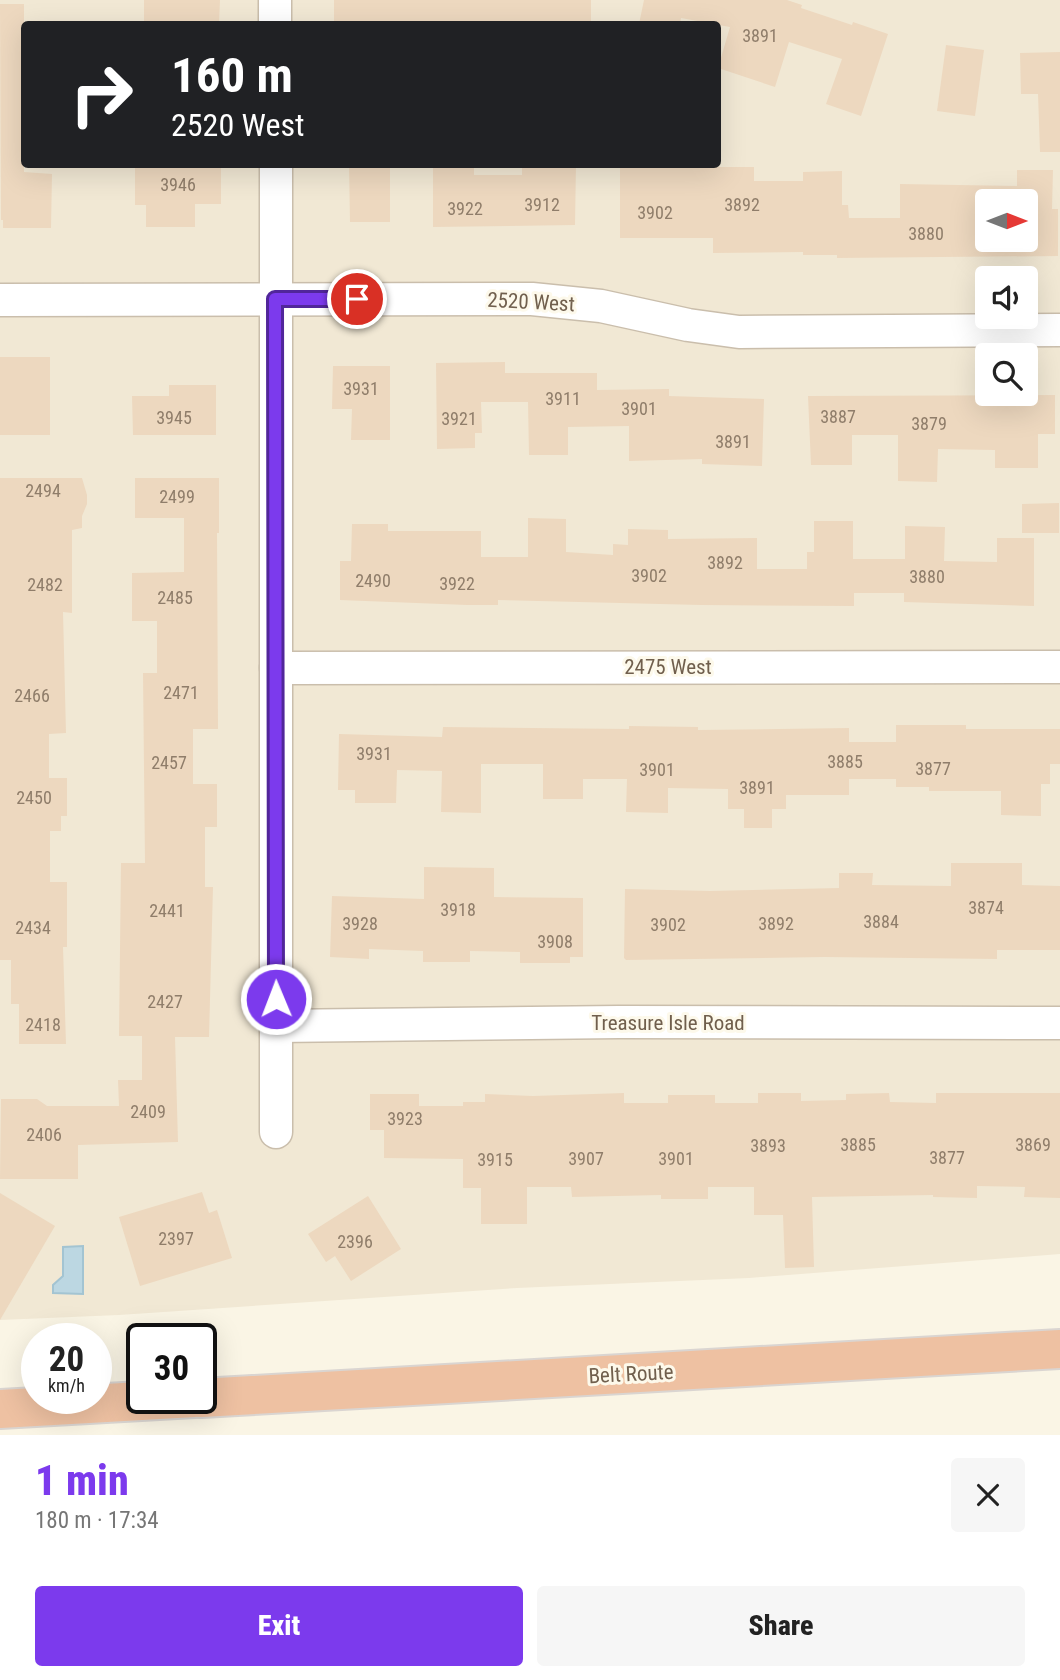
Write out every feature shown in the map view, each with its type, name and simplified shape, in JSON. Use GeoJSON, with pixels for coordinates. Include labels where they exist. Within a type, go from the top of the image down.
{"type":"FeatureCollection","features":[{"type":"Feature","properties":{"kind":"highway","name":"Belt Route"},"geometry":{"type":"LineString","coordinates":[[217,1397],[1060,1349]]}},
{"type":"Feature","properties":{"kind":"highway"},"geometry":{"type":"LineString","coordinates":[[0,1409],[126,1402]]}},
{"type":"Feature","properties":{"kind":"street"},"geometry":{"type":"LineString","coordinates":[[275,0],[275,21]]}},
{"type":"Feature","properties":{"kind":"street"},"geometry":{"type":"LineString","coordinates":[[275,168],[276,1132]]}},
{"type":"Feature","properties":{"kind":"street","name":"2520 West"},"geometry":{"type":"LineString","coordinates":[[0,300],[532,299],[601,306],[688,326],[739,332],[1060,330]]}},
{"type":"Feature","properties":{"kind":"street","name":"2475 West"},"geometry":{"type":"LineString","coordinates":[[276,668],[1060,667]]}},
{"type":"Feature","properties":{"kind":"street","name":"Treasure Isle Road"},"geometry":{"type":"LineString","coordinates":[[276,1026],[619,1022],[1060,1023]]}},
{"type":"Feature","properties":{"kind":"shaded area"},"geometry":{"type":"Polygon","coordinates":[[[0,0],[1060,0],[1060,1254],[749,1278],[517,1288],[119,1315],[0,1320],[0,0]]]}},
{"type":"Feature","properties":{"kind":"water"},"geometry":{"type":"Polygon","coordinates":[[[83,1246],[83,1294],[53,1293],[53,1285],[63,1276],[63,1247],[83,1246]]]}},
{"type":"Feature","properties":{"kind":"building"},"geometry":{"type":"Polygon","coordinates":[[[144,0],[220,0],[219,21],[144,21],[144,0]]]}},
{"type":"Feature","properties":{"kind":"building"},"geometry":{"type":"Polygon","coordinates":[[[334,0],[591,0],[591,21],[334,21],[334,0]]]}},
{"type":"Feature","properties":{"kind":"building"},"geometry":{"type":"Polygon","coordinates":[[[644,0],[787,0],[802,5],[801,8],[888,34],[861,116],[826,104],[842,59],[789,42],[775,87],[721,69],[721,58],[730,27],[721,25],[721,21],[681,18],[680,21],[640,21],[644,0]]]}},
{"type":"Feature","properties":{"kind":"building"},"geometry":{"type":"Polygon","coordinates":[[[0,4],[24,4],[24,21],[21,21],[21,168],[24,168],[24,172],[52,174],[51,228],[3,228],[0,4]]]}},
{"type":"Feature","properties":{"kind":"building"},"geometry":{"type":"Polygon","coordinates":[[[946,45],[984,50],[975,116],[937,111],[946,45]]]}},
{"type":"Feature","properties":{"kind":"building"},"geometry":{"type":"Polygon","coordinates":[[[1060,52],[1060,152],[1040,152],[1038,94],[1021,94],[1020,53],[1060,52]]]}},
{"type":"Feature","properties":{"kind":"building"},"geometry":{"type":"Polygon","coordinates":[[[754,167],[754,181],[803,181],[803,172],[842,171],[842,205],[848,205],[849,218],[900,218],[900,184],[1017,186],[1017,170],[1053,170],[1052,209],[1058,209],[1058,256],[837,258],[837,255],[803,255],[803,252],[713,253],[713,238],[620,238],[620,168],[754,167]]]}},
{"type":"Feature","properties":{"kind":"building"},"geometry":{"type":"Polygon","coordinates":[[[135,168],[221,168],[221,204],[195,204],[195,227],[146,227],[146,205],[135,205],[135,168]]]}},
{"type":"Feature","properties":{"kind":"building"},"geometry":{"type":"Polygon","coordinates":[[[349,168],[390,168],[390,222],[350,222],[349,168]]]}},
{"type":"Feature","properties":{"kind":"building"},"geometry":{"type":"Polygon","coordinates":[[[433,168],[474,168],[474,175],[522,175],[522,168],[576,168],[575,225],[433,227],[433,168]]]}},
{"type":"Feature","properties":{"kind":"building"},"geometry":{"type":"Polygon","coordinates":[[[0,357],[50,357],[50,435],[0,435],[0,357]]]}},
{"type":"Feature","properties":{"kind":"building"},"geometry":{"type":"Polygon","coordinates":[[[505,362],[505,373],[597,373],[597,390],[669,389],[669,396],[764,399],[762,466],[702,464],[702,459],[629,461],[629,426],[568,427],[568,455],[529,455],[528,402],[481,402],[482,433],[475,433],[475,448],[437,449],[436,363],[505,362]]]}},
{"type":"Feature","properties":{"kind":"building"},"geometry":{"type":"Polygon","coordinates":[[[333,366],[390,366],[390,440],[351,440],[352,409],[332,409],[333,366]]]}},
{"type":"Feature","properties":{"kind":"building"},"geometry":{"type":"Polygon","coordinates":[[[169,385],[216,385],[216,435],[133,435],[132,396],[169,396],[169,385]]]}},
{"type":"Feature","properties":{"kind":"building"},"geometry":{"type":"Polygon","coordinates":[[[975,395],[975,406],[1038,406],[1038,395],[1055,395],[1055,434],[1038,434],[1038,468],[995,468],[995,450],[938,449],[937,482],[898,481],[898,435],[852,435],[852,465],[811,465],[808,396],[975,395]]]}},
{"type":"Feature","properties":{"kind":"building"},"geometry":{"type":"Polygon","coordinates":[[[0,478],[82,478],[87,495],[82,528],[72,530],[72,613],[63,612],[66,733],[49,734],[49,778],[67,778],[67,816],[61,816],[61,831],[50,831],[50,882],[67,882],[67,947],[63,947],[66,1044],[19,1044],[19,1004],[11,1004],[11,960],[0,960],[0,478]]]}},
{"type":"Feature","properties":{"kind":"building"},"geometry":{"type":"Polygon","coordinates":[[[135,478],[219,478],[218,729],[193,729],[193,784],[217,784],[217,827],[205,827],[205,887],[213,887],[209,1037],[175,1037],[178,1142],[78,1145],[78,1179],[0,1179],[1,1099],[37,1099],[47,1106],[119,1106],[118,1080],[142,1080],[142,1036],[119,1036],[121,863],[145,863],[143,673],[157,673],[157,621],[132,621],[132,573],[184,572],[184,518],[135,518],[135,478]]]}},
{"type":"Feature","properties":{"kind":"building"},"geometry":{"type":"Polygon","coordinates":[[[1059,503],[1059,533],[1022,533],[1022,504],[1059,503]]]}},
{"type":"Feature","properties":{"kind":"building"},"geometry":{"type":"Polygon","coordinates":[[[528,518],[566,519],[566,552],[613,555],[613,544],[628,545],[628,529],[668,530],[668,539],[757,538],[757,569],[807,569],[807,552],[814,552],[814,521],[853,521],[853,559],[905,559],[905,526],[945,527],[944,561],[997,562],[997,538],[1034,538],[1034,606],[904,602],[904,593],[854,593],[854,606],[498,600],[498,605],[467,605],[340,600],[340,561],[351,561],[352,524],[388,524],[388,531],[481,531],[481,557],[528,557],[528,518]]]}},
{"type":"Feature","properties":{"kind":"building"},"geometry":{"type":"Polygon","coordinates":[[[896,725],[966,725],[966,729],[1060,729],[1060,764],[1050,764],[1050,784],[1041,784],[1041,816],[1001,815],[1001,791],[929,791],[929,787],[896,787],[896,779],[849,779],[849,795],[786,795],[786,809],[772,809],[772,828],[744,828],[744,809],[728,809],[728,789],[668,788],[668,813],[626,812],[627,779],[583,779],[583,799],[543,799],[543,764],[481,764],[481,813],[441,812],[442,771],[397,770],[396,803],[355,803],[355,790],[338,790],[339,734],[442,737],[443,727],[629,729],[629,726],[698,727],[698,730],[849,728],[849,742],[896,742],[896,725]]]}},
{"type":"Feature","properties":{"kind":"building"},"geometry":{"type":"Polygon","coordinates":[[[951,863],[1022,863],[1022,885],[1060,886],[1060,950],[997,950],[997,959],[624,958],[625,889],[710,891],[839,888],[839,873],[873,873],[872,885],[951,886],[951,863]]]}},
{"type":"Feature","properties":{"kind":"building"},"geometry":{"type":"Polygon","coordinates":[[[424,867],[494,868],[494,897],[583,898],[583,957],[570,957],[570,963],[520,963],[520,952],[470,951],[470,962],[423,962],[423,951],[369,949],[369,959],[330,957],[332,896],[424,899],[424,867]]]}},
{"type":"Feature","properties":{"kind":"building"},"geometry":{"type":"Polygon","coordinates":[[[624,1093],[624,1103],[668,1103],[668,1095],[715,1095],[715,1103],[758,1103],[758,1093],[801,1093],[801,1101],[846,1100],[846,1094],[889,1093],[890,1102],[936,1103],[936,1093],[1060,1093],[1060,1198],[1024,1197],[1025,1187],[977,1186],[977,1198],[933,1195],[812,1197],[814,1267],[785,1268],[783,1215],[754,1215],[754,1187],[708,1187],[708,1199],[661,1199],[661,1195],[572,1197],[571,1187],[527,1187],[527,1224],[481,1224],[481,1188],[463,1188],[463,1159],[384,1158],[384,1130],[370,1130],[370,1094],[419,1094],[419,1106],[463,1106],[463,1102],[485,1102],[485,1094],[533,1096],[624,1093]]]}},
{"type":"Feature","properties":{"kind":"building"},"geometry":{"type":"Polygon","coordinates":[[[202,1192],[209,1213],[217,1210],[232,1258],[140,1286],[119,1217],[202,1192]]]}},
{"type":"Feature","properties":{"kind":"building"},"geometry":{"type":"Polygon","coordinates":[[[0,1193],[55,1226],[0,1320],[0,1193]]]}},
{"type":"Feature","properties":{"kind":"building"},"geometry":{"type":"Polygon","coordinates":[[[368,1196],[401,1249],[351,1281],[335,1256],[326,1262],[308,1234],[368,1196]]]}},
{"type":"Feature","properties":{"kind":"route"},"geometry":{"type":"LineString","coordinates":[[276,999],[275,299],[357,299]]}}]}
